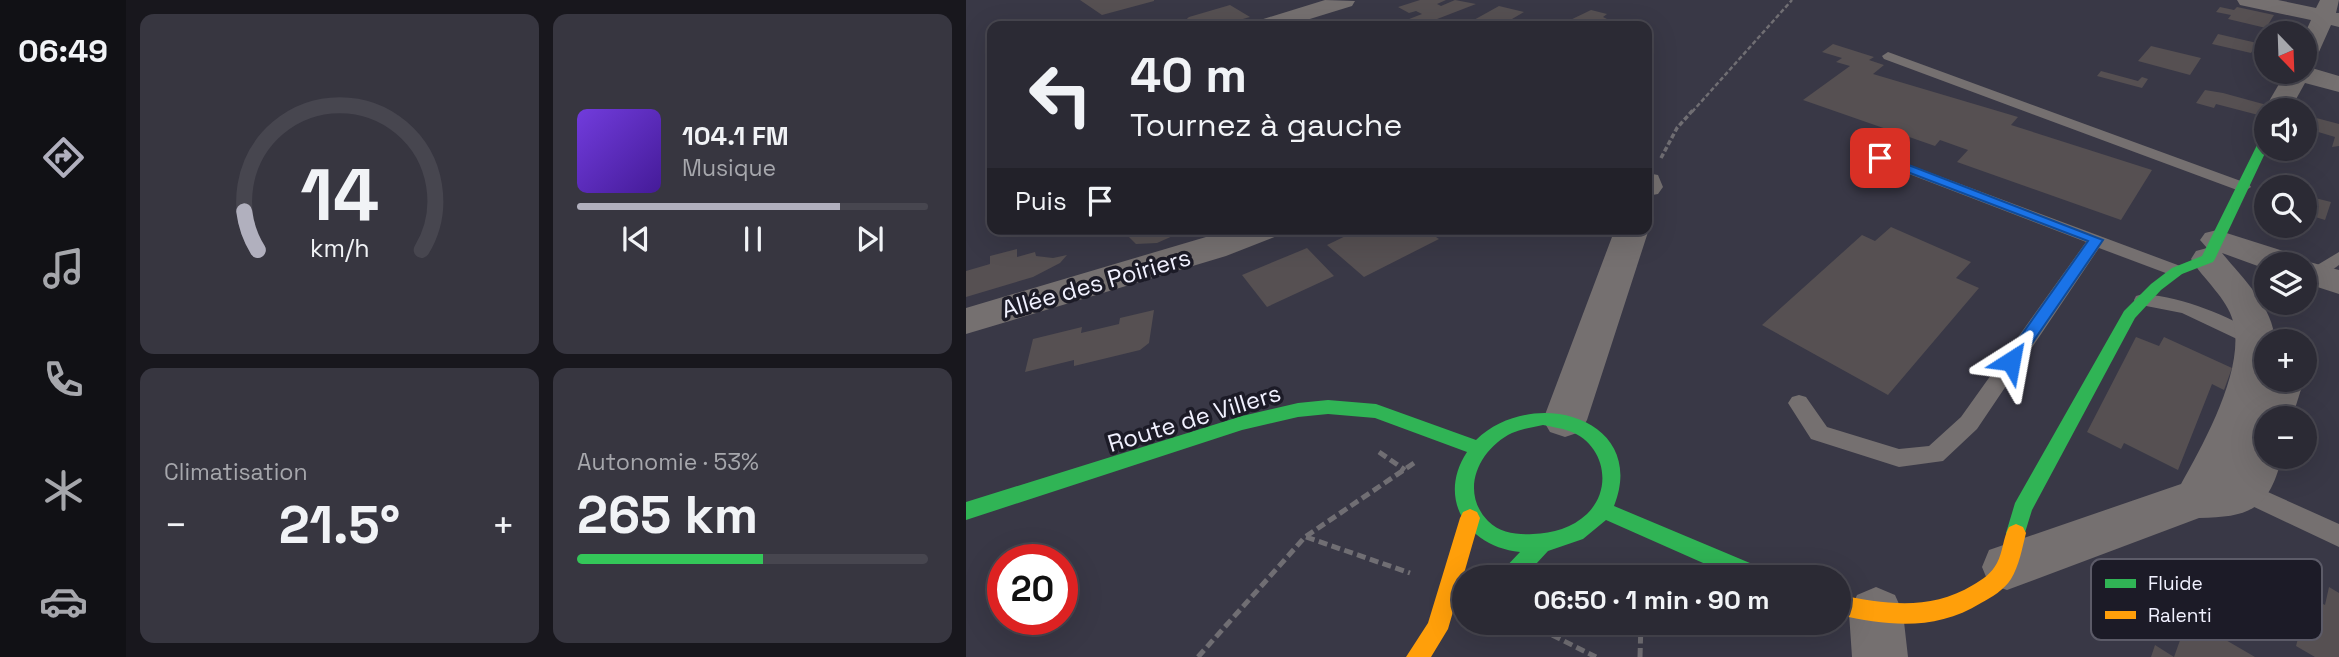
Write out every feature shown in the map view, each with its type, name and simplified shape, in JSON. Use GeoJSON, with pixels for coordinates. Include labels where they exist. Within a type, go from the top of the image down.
{"type":"FeatureCollection","features":[{"type":"Feature","properties":{"kind":"street"},"geometry":{"type":"LineString","coordinates":[[2248,0],[2331,12],[2317,37]]}},
{"type":"Feature","properties":{"kind":"street"},"geometry":{"type":"LineString","coordinates":[[1281,21],[1344,1]]}},
{"type":"Feature","properties":{"kind":"street"},"geometry":{"type":"LineString","coordinates":[[2317,75],[2339,84]]}},
{"type":"Feature","properties":{"kind":"street"},"geometry":{"type":"LineString","coordinates":[[1865,625],[1940,612],[1962,605],[1984,593],[2007,567],[2022,509],[2129,314],[2143,300],[2201,256],[2243,187],[2255,161]]}},
{"type":"Feature","properties":{"kind":"street","name":"Allée des Poiriers"},"geometry":{"type":"LineString","coordinates":[[966,321],[1214,248],[1249,235]]}},
{"type":"Feature","properties":{"kind":"street"},"geometry":{"type":"LineString","coordinates":[[1565,420],[1630,235]]}},
{"type":"Feature","properties":{"kind":"street"},"geometry":{"type":"LineString","coordinates":[[2201,256],[2254,262]]}},
{"type":"Feature","properties":{"kind":"street"},"geometry":{"type":"LineString","coordinates":[[2201,256],[2252,319],[2256,329]]}},
{"type":"Feature","properties":{"kind":"street"},"geometry":{"type":"LineString","coordinates":[[2219,494],[2216,467],[2254,365]]}},
{"type":"Feature","properties":{"kind":"street","name":"Route de Villers"},"geometry":{"type":"LineString","coordinates":[[966,511],[1242,423],[1298,410],[1328,407],[1376,411],[1478,448]]}},
{"type":"Feature","properties":{"kind":"street"},"geometry":{"type":"LineString","coordinates":[[1543,418],[1565,420],[1594,433],[1607,447],[1615,470],[1614,487],[1603,510],[1583,529],[1560,541],[1541,545],[1509,543],[1488,534],[1470,519],[1464,507],[1461,484],[1467,463],[1478,448],[1496,432],[1517,422],[1543,418]]}},
{"type":"Feature","properties":{"kind":"street"},"geometry":{"type":"LineString","coordinates":[[2007,567],[2219,494],[2253,480],[2256,469]]}},
{"type":"Feature","properties":{"kind":"street"},"geometry":{"type":"LineString","coordinates":[[1603,510],[1732,565]]}},
{"type":"Feature","properties":{"kind":"street"},"geometry":{"type":"LineString","coordinates":[[1417,657],[1437,629],[1470,519]]}},
{"type":"Feature","properties":{"kind":"street"},"geometry":{"type":"LineString","coordinates":[[1522,565],[1541,545]]}},
{"type":"Feature","properties":{"kind":"street"},"geometry":{"type":"LineString","coordinates":[[1437,629],[1452,621]]}},
{"type":"Feature","properties":{"kind":"lane"},"geometry":{"type":"LineString","coordinates":[[1888,55],[2243,187]]}},
{"type":"Feature","properties":{"kind":"lane"},"geometry":{"type":"LineString","coordinates":[[1880,158],[2096,240],[2201,256]]}},
{"type":"Feature","properties":{"kind":"lane"},"geometry":{"type":"LineString","coordinates":[[1799,403],[1819,433],[1899,458],[1935,455],[1969,423],[2096,240]]}},
{"type":"Feature","properties":{"kind":"lane"},"geometry":{"type":"LineString","coordinates":[[2143,300],[2183,305],[2221,321],[2254,342]]}},
{"type":"Feature","properties":{"kind":"lane"},"geometry":{"type":"LineString","coordinates":[[2219,494],[2339,536]]}},
{"type":"Feature","properties":{"kind":"path"},"geometry":{"type":"LineString","coordinates":[[1652,175],[1677,128],[1792,0]]}},
{"type":"Feature","properties":{"kind":"path"},"geometry":{"type":"LineString","coordinates":[[1198,657],[1305,537],[1405,470]]}},
{"type":"Feature","properties":{"kind":"path"},"geometry":{"type":"LineString","coordinates":[[1305,537],[1449,587]]}},
{"type":"Feature","properties":{"kind":"path"},"geometry":{"type":"LineString","coordinates":[[1552,635],[1596,657]]}},
{"type":"Feature","properties":{"kind":"path"},"geometry":{"type":"LineString","coordinates":[[1640,657],[1641,635]]}},
{"type":"Feature","properties":{"kind":"building"},"geometry":{"type":"Polygon","coordinates":[[[1080,0],[1154,0],[1154,1],[1102,15],[1080,0]]]}},
{"type":"Feature","properties":{"kind":"building"},"geometry":{"type":"Polygon","coordinates":[[[1420,0],[1446,0],[1437,4],[1441,6],[1455,0],[1476,4],[1432,21],[1404,21],[1422,14],[1416,11],[1409,13],[1398,7],[1420,0]]]}},
{"type":"Feature","properties":{"kind":"building"},"geometry":{"type":"Polygon","coordinates":[[[1230,5],[1250,17],[1236,21],[1185,21],[1189,17],[1230,5]]]}},
{"type":"Feature","properties":{"kind":"building"},"geometry":{"type":"Polygon","coordinates":[[[1499,6],[1524,12],[1509,21],[1472,21],[1499,6]]]}},
{"type":"Feature","properties":{"kind":"building"},"geometry":{"type":"Polygon","coordinates":[[[2220,7],[2234,10],[2237,7],[2274,15],[2270,21],[2254,21],[2254,25],[2228,19],[2231,15],[2216,12],[2220,7]]]}},
{"type":"Feature","properties":{"kind":"building"},"geometry":{"type":"Polygon","coordinates":[[[1591,10],[1607,14],[1603,17],[1609,20],[1607,21],[1568,21],[1591,10]]]}},
{"type":"Feature","properties":{"kind":"building"},"geometry":{"type":"Polygon","coordinates":[[[2218,34],[2254,42],[2254,48],[2251,53],[2212,44],[2218,34]]]}},
{"type":"Feature","properties":{"kind":"building"},"geometry":{"type":"Polygon","coordinates":[[[1833,44],[1874,57],[1869,60],[1884,65],[1873,74],[2018,117],[2011,125],[2152,170],[2121,220],[1957,162],[1968,150],[1940,140],[1935,146],[1803,100],[1850,66],[1836,62],[1842,58],[1822,52],[1833,44]]]}},
{"type":"Feature","properties":{"kind":"building"},"geometry":{"type":"Polygon","coordinates":[[[2151,46],[2201,58],[2190,75],[2138,61],[2151,46]]]}},
{"type":"Feature","properties":{"kind":"building"},"geometry":{"type":"Polygon","coordinates":[[[2101,71],[2138,81],[2142,77],[2148,79],[2142,88],[2097,76],[2101,71]]]}},
{"type":"Feature","properties":{"kind":"building"},"geometry":{"type":"Polygon","coordinates":[[[2205,90],[2223,93],[2254,102],[2254,114],[2216,104],[2214,108],[2196,103],[2205,90]]]}},
{"type":"Feature","properties":{"kind":"building"},"geometry":{"type":"Polygon","coordinates":[[[2317,118],[2339,124],[2339,146],[2332,147],[2335,137],[2317,132],[2317,118]]]}},
{"type":"Feature","properties":{"kind":"building"},"geometry":{"type":"Polygon","coordinates":[[[2317,198],[2331,202],[2325,220],[2317,218],[2317,198]]]}},
{"type":"Feature","properties":{"kind":"building"},"geometry":{"type":"Polygon","coordinates":[[[1891,227],[1971,262],[1956,278],[1979,288],[1888,395],[1762,325],[1862,235],[1875,241],[1891,227]]]}},
{"type":"Feature","properties":{"kind":"building"},"geometry":{"type":"Polygon","coordinates":[[[1127,235],[1175,235],[1157,243],[1136,244],[1127,235]]]}},
{"type":"Feature","properties":{"kind":"building"},"geometry":{"type":"Polygon","coordinates":[[[1348,235],[1433,235],[1439,239],[1364,277],[1327,245],[1348,235]]]}},
{"type":"Feature","properties":{"kind":"building"},"geometry":{"type":"Polygon","coordinates":[[[1307,248],[1334,276],[1267,307],[1242,275],[1307,248]]]}},
{"type":"Feature","properties":{"kind":"building"},"geometry":{"type":"Polygon","coordinates":[[[1017,249],[1017,257],[1035,252],[1036,256],[1053,258],[1067,255],[1060,263],[1033,277],[966,297],[966,271],[990,264],[990,256],[1017,249]]]}},
{"type":"Feature","properties":{"kind":"building"},"geometry":{"type":"Polygon","coordinates":[[[1154,310],[1149,343],[1140,350],[1074,366],[1074,360],[1025,372],[1033,339],[1082,327],[1081,333],[1119,324],[1120,318],[1154,310]]]}},
{"type":"Feature","properties":{"kind":"building"},"geometry":{"type":"Polygon","coordinates":[[[2136,337],[2159,346],[2164,337],[2232,368],[2224,390],[2212,384],[2178,470],[2124,443],[2121,449],[2087,432],[2136,337]]]}},
{"type":"Feature","properties":{"kind":"building"},"geometry":{"type":"Polygon","coordinates":[[[2329,587],[2339,593],[2339,657],[2315,657],[2296,646],[2298,640],[2322,640],[2322,604],[2325,605],[2329,587]]]}},
{"type":"Feature","properties":{"kind":"building"},"geometry":{"type":"Polygon","coordinates":[[[2180,640],[2226,640],[2255,657],[2174,657],[2180,640]]]}},
{"type":"Feature","properties":{"kind":"building"},"geometry":{"type":"Polygon","coordinates":[[[2155,645],[2174,657],[2151,657],[2155,645]]]}},
{"type":"Feature","properties":{"kind":"traffic: fast"},"geometry":{"type":"LineString","coordinates":[[2016,533],[2022,509],[2129,315],[2156,287],[2177,271],[2208,259],[2255,161]]}},
{"type":"Feature","properties":{"kind":"traffic: fast"},"geometry":{"type":"LineString","coordinates":[[966,511],[1242,423],[1298,410],[1328,407],[1376,411],[1477,448]]}},
{"type":"Feature","properties":{"kind":"traffic: fast"},"geometry":{"type":"LineString","coordinates":[[1543,418],[1575,425],[1594,436],[1604,448],[1610,462],[1610,492],[1595,520],[1570,536],[1554,541],[1528,543],[1499,539],[1481,527],[1471,514],[1464,488],[1466,474],[1471,461],[1489,439],[1522,422],[1543,418]]}},
{"type":"Feature","properties":{"kind":"traffic: fast"},"geometry":{"type":"LineString","coordinates":[[1603,510],[1732,565]]}},
{"type":"Feature","properties":{"kind":"traffic: fast"},"geometry":{"type":"LineString","coordinates":[[1522,565],[1541,545]]}},
{"type":"Feature","properties":{"kind":"traffic: slow"},"geometry":{"type":"LineString","coordinates":[[1417,657],[1437,629],[1470,518]]}},
{"type":"Feature","properties":{"kind":"traffic: slow"},"geometry":{"type":"LineString","coordinates":[[1851,607],[1912,615],[1947,609],[1964,602],[1989,587],[2003,573],[2016,533]]}},
{"type":"Feature","properties":{"kind":"route"},"geometry":{"type":"LineString","coordinates":[[1880,158],[2096,240],[2011,361]]}}]}
